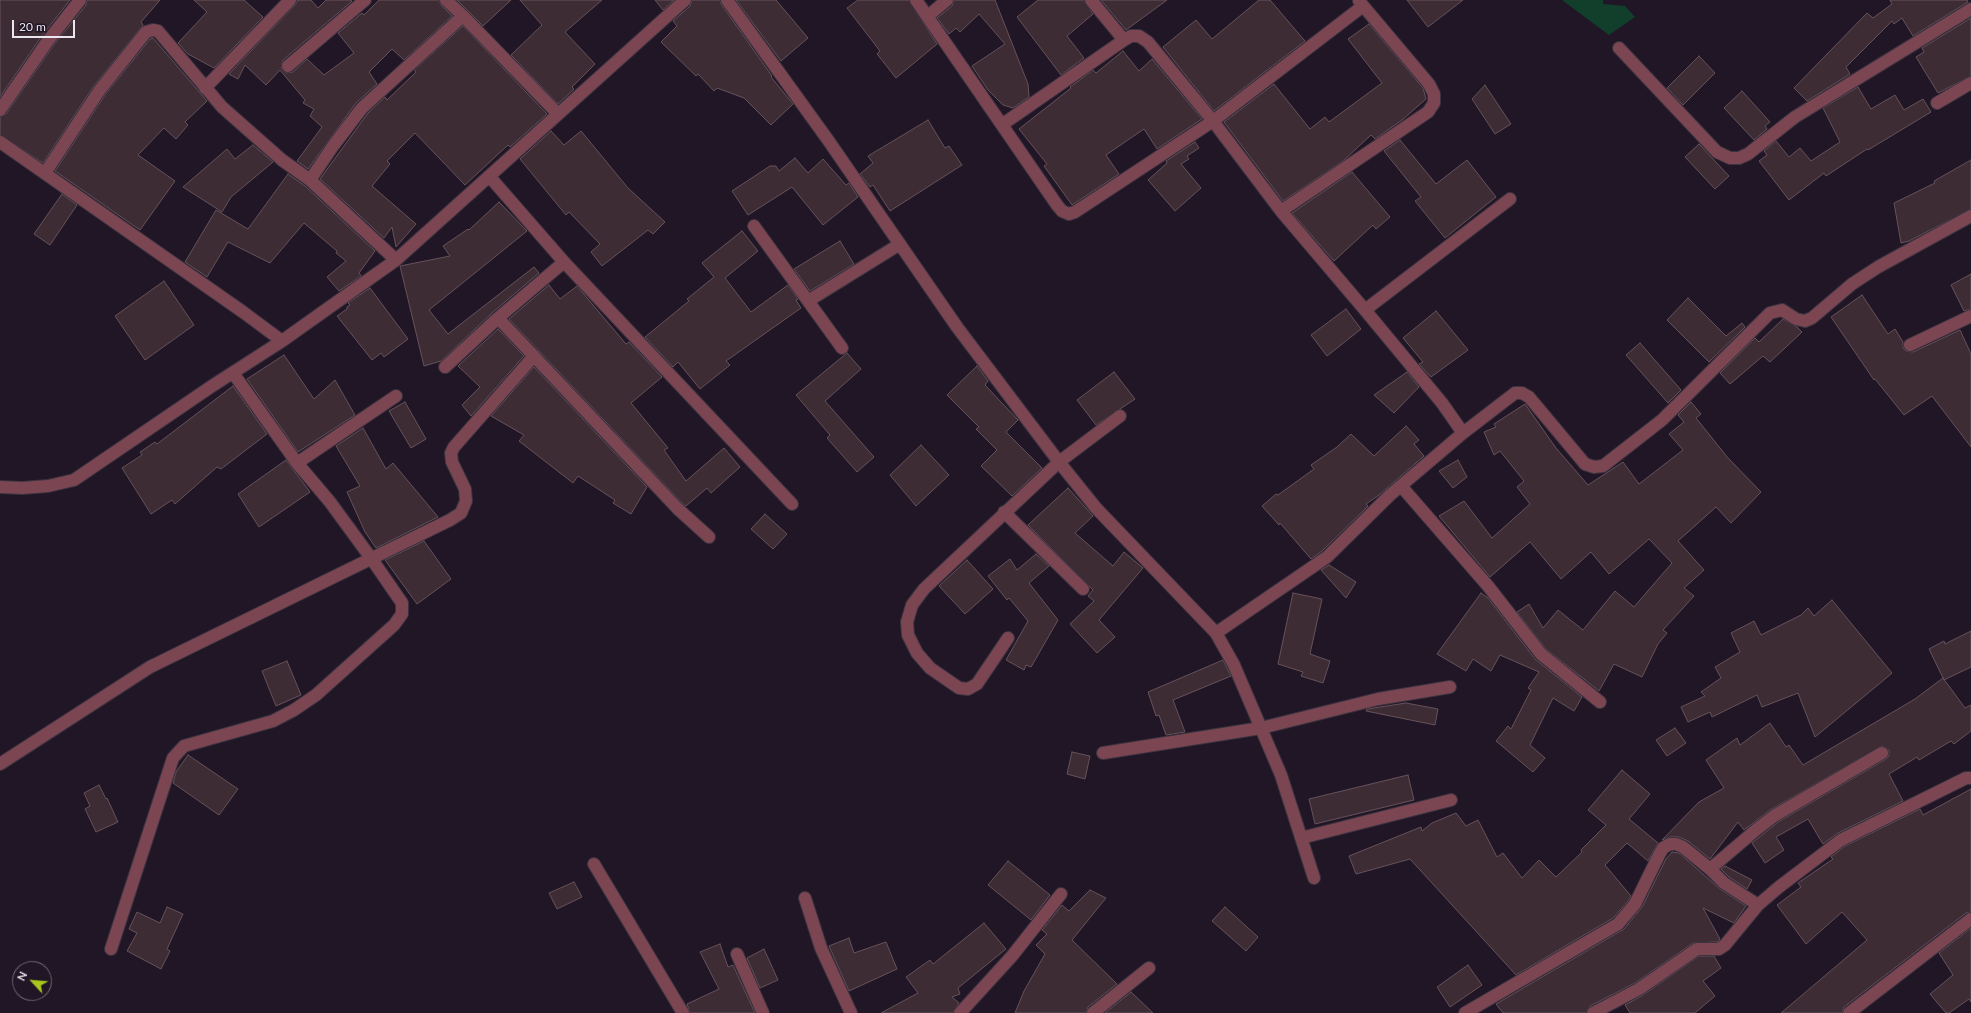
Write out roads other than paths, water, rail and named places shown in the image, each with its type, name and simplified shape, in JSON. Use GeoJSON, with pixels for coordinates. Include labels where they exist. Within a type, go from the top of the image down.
{"type":"FeatureCollection","features":[{"type":"Feature","properties":{"kind":"street"},"geometry":{"type":"LineString","coordinates":[[0,110],[47,42],[80,0]]}},
{"type":"Feature","properties":{"kind":"street"},"geometry":{"type":"LineString","coordinates":[[204,88],[290,0]]}},
{"type":"Feature","properties":{"kind":"street"},"geometry":{"type":"LineString","coordinates":[[288,66],[365,0]]}},
{"type":"Feature","properties":{"kind":"street"},"geometry":{"type":"LineString","coordinates":[[0,487],[22,488],[48,486],[74,480],[233,373],[282,342],[396,260],[685,0]]}},
{"type":"Feature","properties":{"kind":"street"},"geometry":{"type":"LineString","coordinates":[[727,0],[828,140],[957,327],[1059,462],[1096,508],[1216,633],[1234,665],[1281,775],[1314,878]]}},
{"type":"Feature","properties":{"kind":"street"},"geometry":{"type":"LineString","coordinates":[[916,0],[1003,124],[1056,205],[1062,211],[1069,214],[1075,212],[1213,121],[1360,3],[1429,84],[1434,94],[1434,103],[1428,112],[1281,212]]}},
{"type":"Feature","properties":{"kind":"street"},"geometry":{"type":"LineString","coordinates":[[928,16],[947,0]]}},
{"type":"Feature","properties":{"kind":"street"},"geometry":{"type":"LineString","coordinates":[[1090,0],[1124,40]]}},
{"type":"Feature","properties":{"kind":"street"},"geometry":{"type":"LineString","coordinates":[[453,2],[463,16],[558,114]]}},
{"type":"Feature","properties":{"kind":"street"},"geometry":{"type":"LineString","coordinates":[[1619,48],[1717,152],[1730,158],[1739,158],[1748,154],[1795,117],[1971,9]]}},
{"type":"Feature","properties":{"kind":"street"},"geometry":{"type":"LineString","coordinates":[[310,180],[362,108],[463,16]]}},
{"type":"Feature","properties":{"kind":"street"},"geometry":{"type":"LineString","coordinates":[[45,173],[100,92],[146,32],[153,30],[158,31],[164,36],[204,88],[222,107],[282,160],[310,180],[396,260]]}},
{"type":"Feature","properties":{"kind":"street"},"geometry":{"type":"LineString","coordinates":[[1003,124],[1131,36],[1139,36],[1148,42],[1213,121],[1281,212],[1442,403],[1463,433]]}},
{"type":"Feature","properties":{"kind":"street"},"geometry":{"type":"LineString","coordinates":[[1936,103],[1971,83]]}},
{"type":"Feature","properties":{"kind":"street"},"geometry":{"type":"LineString","coordinates":[[0,142],[243,312],[282,342]]}},
{"type":"Feature","properties":{"kind":"street"},"geometry":{"type":"LineString","coordinates":[[489,176],[564,262],[792,504]]}},
{"type":"Feature","properties":{"kind":"street"},"geometry":{"type":"LineString","coordinates":[[1365,310],[1510,199]]}},
{"type":"Feature","properties":{"kind":"street"},"geometry":{"type":"LineString","coordinates":[[1216,633],[1327,557],[1401,486],[1463,433],[1515,393],[1522,393],[1529,396],[1585,464],[1594,467],[1603,466],[1662,420],[1770,312],[1782,310],[1796,319],[1805,321],[1812,318],[1852,284],[1871,271],[1971,216]]}},
{"type":"Feature","properties":{"kind":"street"},"geometry":{"type":"LineString","coordinates":[[754,226],[842,348]]}},
{"type":"Feature","properties":{"kind":"street"},"geometry":{"type":"LineString","coordinates":[[808,301],[900,244]]}},
{"type":"Feature","properties":{"kind":"street"},"geometry":{"type":"LineString","coordinates":[[445,367],[498,318],[564,262]]}},
{"type":"Feature","properties":{"kind":"street"},"geometry":{"type":"LineString","coordinates":[[1910,345],[1971,316]]}},
{"type":"Feature","properties":{"kind":"street"},"geometry":{"type":"LineString","coordinates":[[498,318],[678,509],[709,537]]}},
{"type":"Feature","properties":{"kind":"street"},"geometry":{"type":"LineString","coordinates":[[0,764],[150,668],[450,520],[461,513],[466,501],[465,490],[452,462],[451,453],[454,447],[534,356]]}},
{"type":"Feature","properties":{"kind":"street"},"geometry":{"type":"LineString","coordinates":[[111,949],[173,758],[184,746],[273,721],[294,710],[316,695],[394,625],[402,614],[402,604],[371,558],[330,502],[297,462],[233,373]]}},
{"type":"Feature","properties":{"kind":"street"},"geometry":{"type":"LineString","coordinates":[[297,462],[396,396]]}},
{"type":"Feature","properties":{"kind":"street"},"geometry":{"type":"LineString","coordinates":[[1008,638],[976,684],[968,689],[959,688],[930,668],[917,653],[908,635],[907,622],[912,605],[924,589],[1004,512],[1059,462],[1120,416]]}},
{"type":"Feature","properties":{"kind":"street"},"geometry":{"type":"LineString","coordinates":[[1401,486],[1488,586],[1541,654],[1600,702]]}},
{"type":"Feature","properties":{"kind":"street"},"geometry":{"type":"LineString","coordinates":[[1004,512],[1083,589]]}},
{"type":"Feature","properties":{"kind":"street"},"geometry":{"type":"LineString","coordinates":[[1103,753],[1261,728],[1378,699],[1450,687]]}},
{"type":"Feature","properties":{"kind":"street"},"geometry":{"type":"LineString","coordinates":[[1710,869],[1756,828],[1882,753]]}},
{"type":"Feature","properties":{"kind":"street"},"geometry":{"type":"LineString","coordinates":[[1593,1013],[1640,989],[1697,948],[1719,949],[1725,945],[1758,905],[1779,887],[1841,840],[1966,778],[1971,778]]}},
{"type":"Feature","properties":{"kind":"street"},"geometry":{"type":"LineString","coordinates":[[1301,838],[1451,800]]}},
{"type":"Feature","properties":{"kind":"street"},"geometry":{"type":"LineString","coordinates":[[1465,1013],[1618,924],[1635,904],[1663,848],[1670,844],[1676,844],[1683,848],[1710,869],[1724,883],[1758,905]]}},
{"type":"Feature","properties":{"kind":"street"},"geometry":{"type":"LineString","coordinates":[[594,864],[682,1013]]}},
{"type":"Feature","properties":{"kind":"street"},"geometry":{"type":"LineString","coordinates":[[960,1013],[1012,956],[1061,894]]}},
{"type":"Feature","properties":{"kind":"street"},"geometry":{"type":"LineString","coordinates":[[805,898],[821,948],[852,1013]]}},
{"type":"Feature","properties":{"kind":"street"},"geometry":{"type":"LineString","coordinates":[[1850,1013],[1971,919]]}},
{"type":"Feature","properties":{"kind":"street"},"geometry":{"type":"LineString","coordinates":[[737,954],[763,1013]]}},
{"type":"Feature","properties":{"kind":"street"},"geometry":{"type":"LineString","coordinates":[[1093,1013],[1149,968]]}}]}
